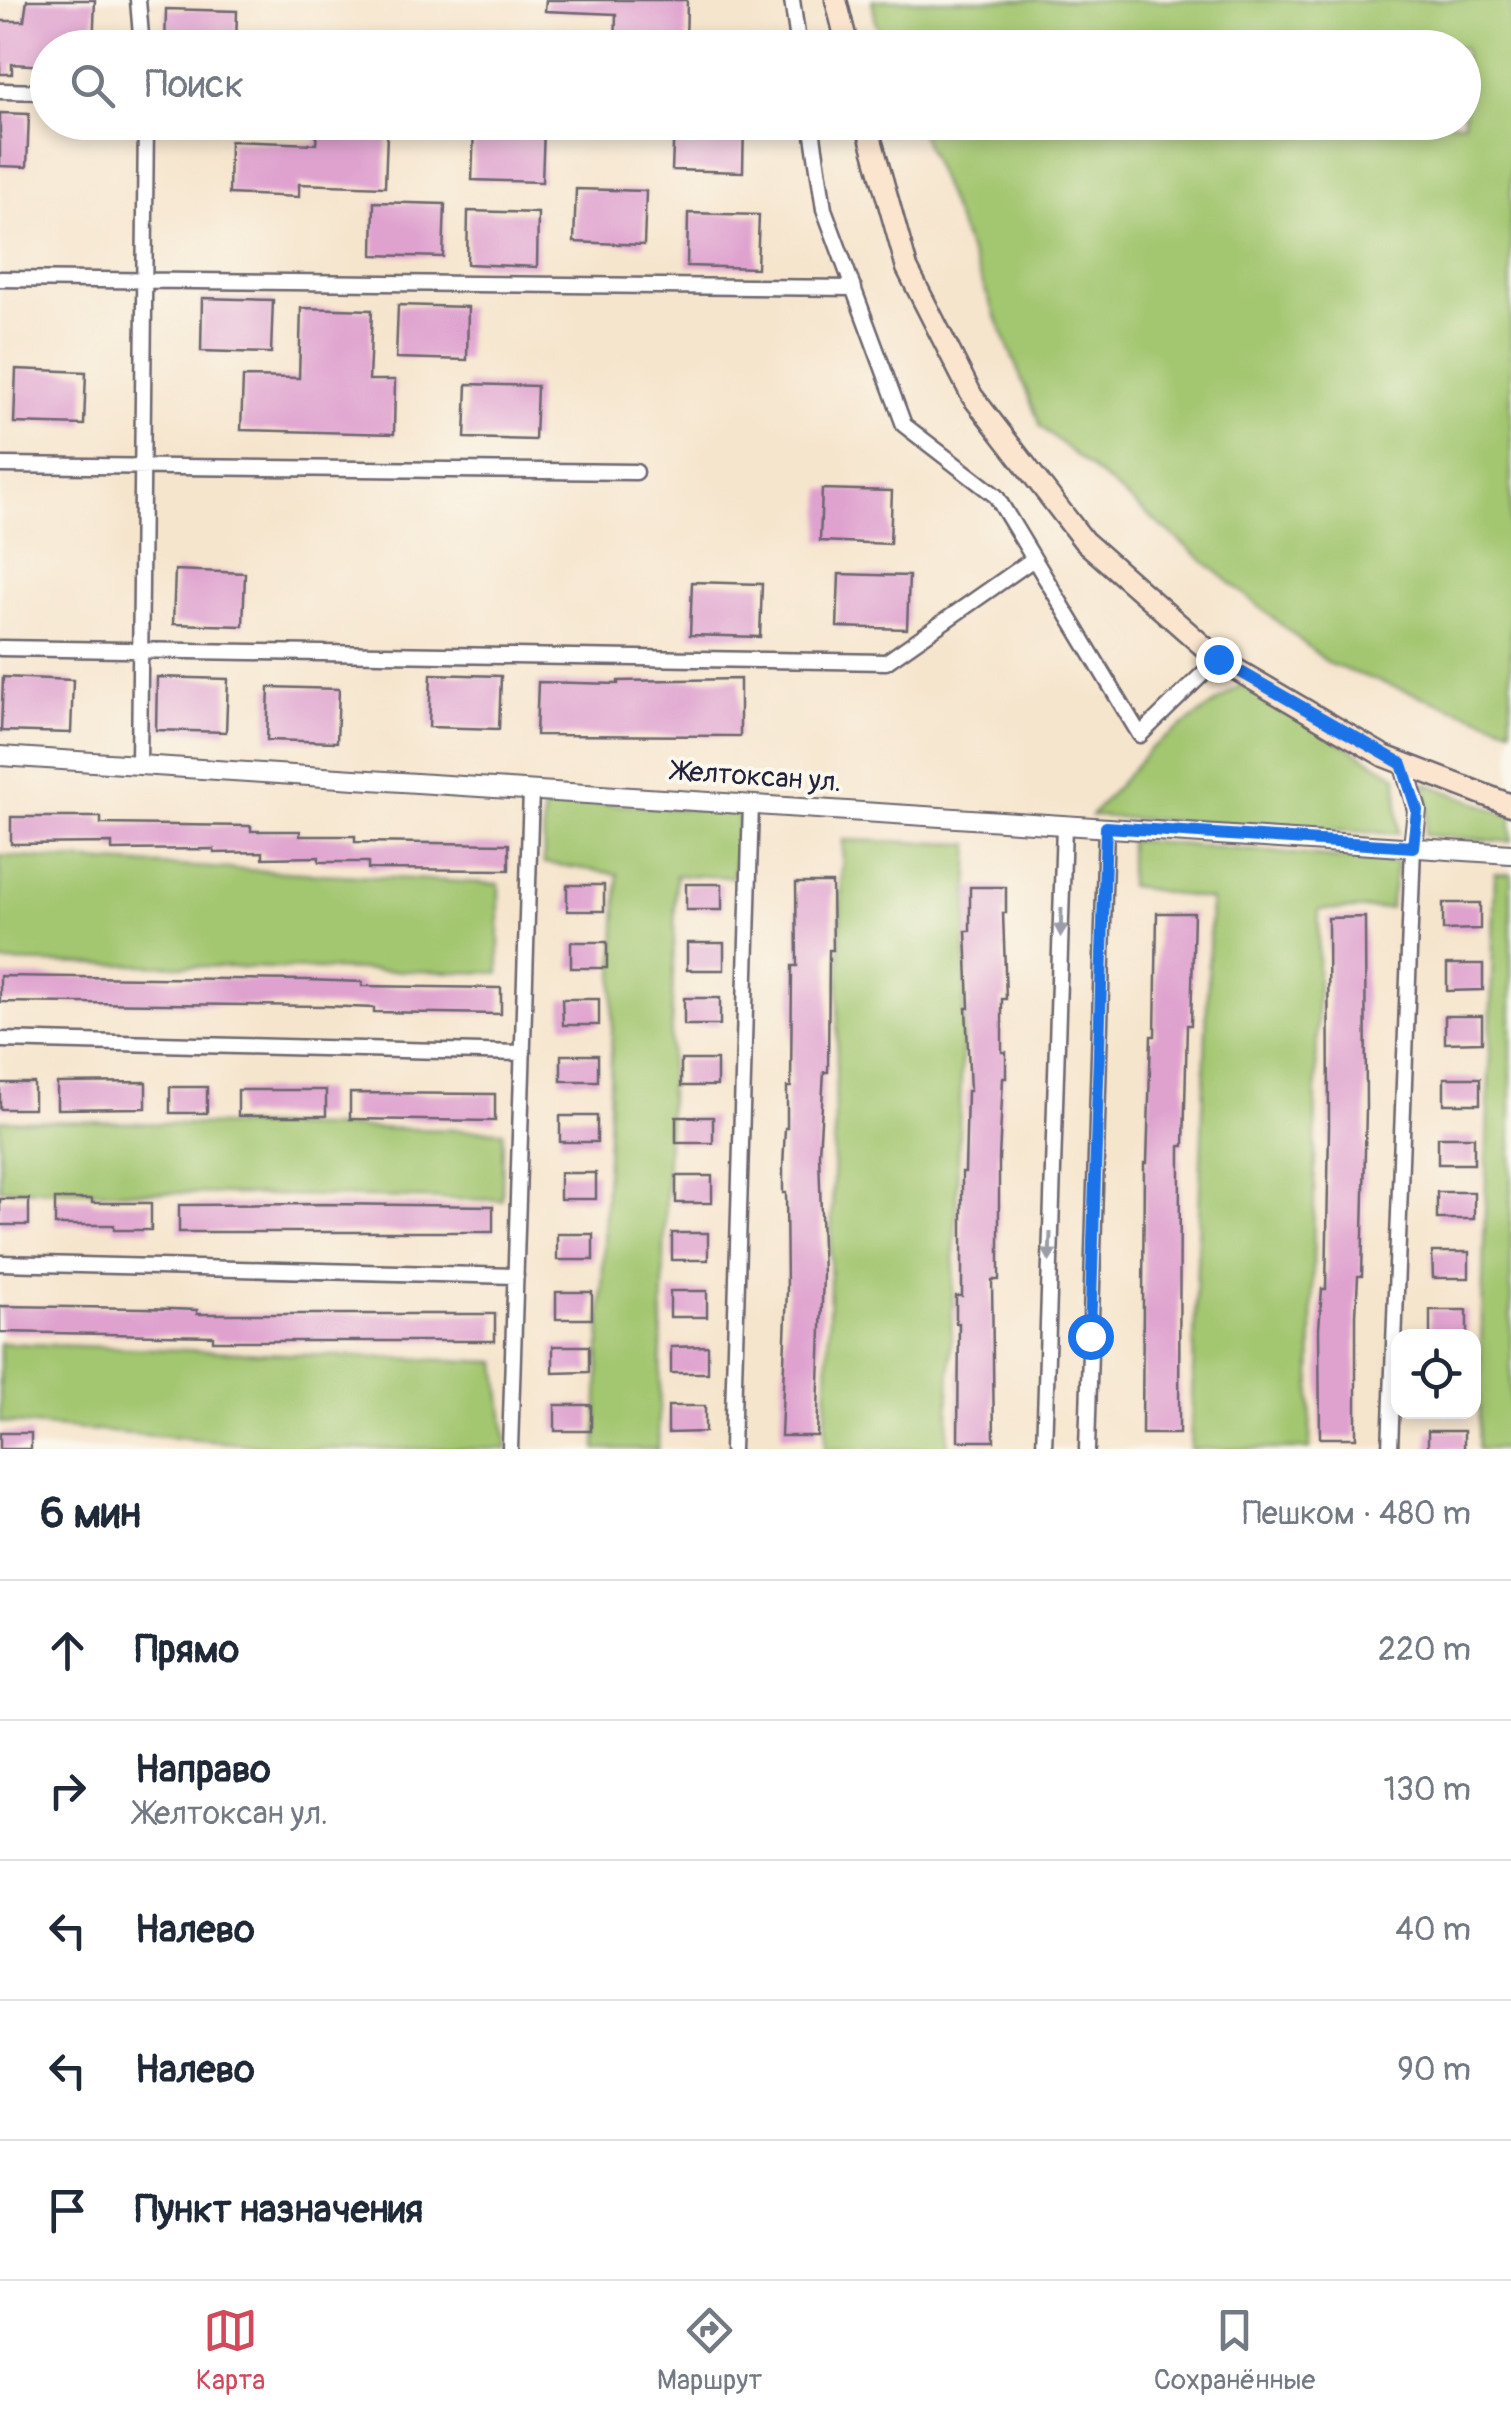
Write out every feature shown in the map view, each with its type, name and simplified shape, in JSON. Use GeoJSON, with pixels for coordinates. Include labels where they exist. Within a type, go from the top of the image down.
{"type":"FeatureCollection","features":[{"type":"Feature","properties":{"kind":"main road"},"geometry":{"type":"LineString","coordinates":[[836,0],[844,30]]}},
{"type":"Feature","properties":{"kind":"main road"},"geometry":{"type":"LineString","coordinates":[[871,140],[907,268],[972,396],[1084,542],[1218,659],[1402,764],[1511,805]]}},
{"type":"Feature","properties":{"kind":"street"},"geometry":{"type":"LineString","coordinates":[[138,0],[140,30]]}},
{"type":"Feature","properties":{"kind":"street"},"geometry":{"type":"LineString","coordinates":[[792,0],[797,30]]}},
{"type":"Feature","properties":{"kind":"street"},"geometry":{"type":"LineString","coordinates":[[0,91],[30,92]]}},
{"type":"Feature","properties":{"kind":"street"},"geometry":{"type":"LineString","coordinates":[[140,765],[146,140]]}},
{"type":"Feature","properties":{"kind":"street"},"geometry":{"type":"LineString","coordinates":[[814,140],[824,208],[904,425],[996,496],[1140,735],[1218,659]]}},
{"type":"Feature","properties":{"kind":"street"},"geometry":{"type":"LineString","coordinates":[[0,279],[854,288]]}},
{"type":"Feature","properties":{"kind":"street"},"geometry":{"type":"LineString","coordinates":[[0,465],[636,472]]}},
{"type":"Feature","properties":{"kind":"street"},"geometry":{"type":"LineString","coordinates":[[0,648],[886,662],[1032,560]]}},
{"type":"Feature","properties":{"kind":"street","name":"Желтоксан ул."},"geometry":{"type":"LineString","coordinates":[[0,756],[1511,854]]}},
{"type":"Feature","properties":{"kind":"street"},"geometry":{"type":"LineString","coordinates":[[1390,1449],[1417,810],[1402,764]]}},
{"type":"Feature","properties":{"kind":"street"},"geometry":{"type":"LineString","coordinates":[[510,1449],[531,790]]}},
{"type":"Feature","properties":{"kind":"street"},"geometry":{"type":"LineString","coordinates":[[732,1449],[751,804]]}},
{"type":"Feature","properties":{"kind":"street"},"geometry":{"type":"LineString","coordinates":[[1044,1449],[1064,825]]}},
{"type":"Feature","properties":{"kind":"street"},"geometry":{"type":"LineString","coordinates":[[1087,1449],[1106,827]]}},
{"type":"Feature","properties":{"kind":"street"},"geometry":{"type":"LineString","coordinates":[[0,1040],[523,1054]]}},
{"type":"Feature","properties":{"kind":"street"},"geometry":{"type":"LineString","coordinates":[[0,1263],[516,1276]]}},
{"type":"Feature","properties":{"kind":"green space"},"geometry":{"type":"Polygon","coordinates":[[[872,0],[1511,0],[1511,728],[1329,664],[1041,427],[924,140],[1481,140],[1481,30],[879,30],[872,0]]]}},
{"type":"Feature","properties":{"kind":"green space"},"geometry":{"type":"Polygon","coordinates":[[[1241,685],[1397,776],[1398,834],[1091,816],[1150,749],[1241,685]]]}},
{"type":"Feature","properties":{"kind":"green space"},"geometry":{"type":"Polygon","coordinates":[[[1425,783],[1511,816],[1511,842],[1424,835],[1428,809],[1425,783]]]}},
{"type":"Feature","properties":{"kind":"green space"},"geometry":{"type":"Polygon","coordinates":[[[543,800],[740,812],[733,877],[676,875],[658,1449],[596,1449],[618,874],[544,863],[543,800]]]}},
{"type":"Feature","properties":{"kind":"green space"},"geometry":{"type":"Polygon","coordinates":[[[843,840],[970,844],[947,1449],[825,1449],[843,840]]]}},
{"type":"Feature","properties":{"kind":"green space"},"geometry":{"type":"Polygon","coordinates":[[[1129,840],[1397,863],[1390,908],[1319,910],[1310,1449],[1190,1449],[1211,900],[1129,886],[1129,840]]]}},
{"type":"Feature","properties":{"kind":"green space"},"geometry":{"type":"Polygon","coordinates":[[[0,856],[499,884],[499,973],[0,962],[0,856]]]}},
{"type":"Feature","properties":{"kind":"green space"},"geometry":{"type":"Polygon","coordinates":[[[1495,873],[1511,874],[1511,1449],[1478,1449],[1495,873]]]}},
{"type":"Feature","properties":{"kind":"green space"},"geometry":{"type":"Polygon","coordinates":[[[0,1120],[503,1131],[502,1200],[0,1189],[0,1120]]]}},
{"type":"Feature","properties":{"kind":"green space"},"geometry":{"type":"Polygon","coordinates":[[[0,1343],[497,1362],[507,1449],[299,1449],[0,1422],[0,1343]]]}},
{"type":"Feature","properties":{"kind":"building"},"geometry":{"type":"Polygon","coordinates":[[[27,0],[95,0],[94,30],[30,30],[30,65],[12,64],[12,74],[0,74],[0,21],[24,21],[27,0]]]}},
{"type":"Feature","properties":{"kind":"building"},"geometry":{"type":"Polygon","coordinates":[[[546,0],[687,0],[686,30],[616,30],[616,14],[545,11],[546,0]]]}},
{"type":"Feature","properties":{"kind":"building"},"geometry":{"type":"Polygon","coordinates":[[[166,9],[237,11],[236,30],[165,30],[166,9]]]}},
{"type":"Feature","properties":{"kind":"building"},"geometry":{"type":"Polygon","coordinates":[[[0,113],[29,114],[27,167],[0,166],[0,113]]]}},
{"type":"Feature","properties":{"kind":"building"},"geometry":{"type":"Polygon","coordinates":[[[316,140],[387,140],[385,187],[299,184],[299,197],[229,194],[230,141],[316,144],[316,140]]]}},
{"type":"Feature","properties":{"kind":"building"},"geometry":{"type":"Polygon","coordinates":[[[474,140],[544,140],[542,182],[472,180],[474,140]]]}},
{"type":"Feature","properties":{"kind":"building"},"geometry":{"type":"Polygon","coordinates":[[[673,140],[744,140],[743,172],[672,170],[673,140]]]}},
{"type":"Feature","properties":{"kind":"building"},"geometry":{"type":"Polygon","coordinates":[[[576,189],[646,191],[644,245],[574,242],[576,189]]]}},
{"type":"Feature","properties":{"kind":"building"},"geometry":{"type":"Polygon","coordinates":[[[374,202],[445,204],[443,257],[373,255],[374,202]]]}},
{"type":"Feature","properties":{"kind":"building"},"geometry":{"type":"Polygon","coordinates":[[[468,211],[538,213],[537,267],[467,264],[468,211]]]}},
{"type":"Feature","properties":{"kind":"building"},"geometry":{"type":"Polygon","coordinates":[[[688,213],[759,215],[757,268],[687,266],[688,213]]]}},
{"type":"Feature","properties":{"kind":"building"},"geometry":{"type":"Polygon","coordinates":[[[202,298],[273,300],[271,353],[201,351],[202,298]]]}},
{"type":"Feature","properties":{"kind":"building"},"geometry":{"type":"Polygon","coordinates":[[[398,305],[468,307],[467,360],[396,358],[398,305]]]}},
{"type":"Feature","properties":{"kind":"building"},"geometry":{"type":"Polygon","coordinates":[[[301,308],[372,310],[369,380],[395,380],[394,434],[241,430],[243,377],[299,378],[301,308]]]}},
{"type":"Feature","properties":{"kind":"building"},"geometry":{"type":"Polygon","coordinates":[[[16,369],[86,372],[84,425],[14,423],[16,369]]]}},
{"type":"Feature","properties":{"kind":"building"},"geometry":{"type":"Polygon","coordinates":[[[467,384],[537,386],[535,440],[465,438],[467,384]]]}},
{"type":"Feature","properties":{"kind":"building"},"geometry":{"type":"Polygon","coordinates":[[[822,489],[892,491],[890,544],[820,541],[822,489]]]}},
{"type":"Feature","properties":{"kind":"building"},"geometry":{"type":"Polygon","coordinates":[[[175,570],[245,573],[243,626],[173,624],[175,570]]]}},
{"type":"Feature","properties":{"kind":"building"},"geometry":{"type":"Polygon","coordinates":[[[839,574],[909,576],[907,629],[837,627],[839,574]]]}},
{"type":"Feature","properties":{"kind":"building"},"geometry":{"type":"Polygon","coordinates":[[[692,582],[762,584],[760,637],[690,635],[692,582]]]}},
{"type":"Feature","properties":{"kind":"building"},"geometry":{"type":"Polygon","coordinates":[[[431,674],[501,676],[499,729],[429,727],[431,674]]]}},
{"type":"Feature","properties":{"kind":"building"},"geometry":{"type":"Polygon","coordinates":[[[3,677],[73,680],[71,733],[1,731],[3,677]]]}},
{"type":"Feature","properties":{"kind":"building"},"geometry":{"type":"Polygon","coordinates":[[[157,677],[228,679],[226,732],[156,730],[157,677]]]}},
{"type":"Feature","properties":{"kind":"building"},"geometry":{"type":"Polygon","coordinates":[[[740,679],[740,736],[536,735],[538,682],[618,684],[740,679]]]}},
{"type":"Feature","properties":{"kind":"building"},"geometry":{"type":"Polygon","coordinates":[[[269,687],[339,689],[337,742],[267,740],[269,687]]]}},
{"type":"Feature","properties":{"kind":"building"},"geometry":{"type":"Polygon","coordinates":[[[11,817],[101,817],[101,824],[251,826],[251,831],[300,831],[300,836],[355,836],[355,842],[509,844],[509,870],[368,869],[368,862],[319,862],[319,857],[263,858],[263,852],[112,850],[112,843],[11,844],[11,817]]]}},
{"type":"Feature","properties":{"kind":"building"},"geometry":{"type":"Polygon","coordinates":[[[796,883],[832,883],[828,1072],[824,1072],[819,1154],[823,1275],[817,1436],[781,1436],[787,1290],[783,1167],[787,1087],[791,1087],[792,966],[797,966],[796,883]]]}},
{"type":"Feature","properties":{"kind":"building"},"geometry":{"type":"Polygon","coordinates":[[[686,884],[722,884],[722,910],[686,910],[686,884]]]}},
{"type":"Feature","properties":{"kind":"building"},"geometry":{"type":"Polygon","coordinates":[[[567,885],[604,885],[604,911],[567,911],[567,885]]]}},
{"type":"Feature","properties":{"kind":"building"},"geometry":{"type":"Polygon","coordinates":[[[970,887],[1006,887],[1002,1052],[1006,1052],[1006,1078],[999,1158],[999,1280],[992,1280],[994,1441],[958,1441],[956,1296],[962,1296],[962,1172],[970,1091],[966,931],[970,931],[970,887]]]}},
{"type":"Feature","properties":{"kind":"building"},"geometry":{"type":"Polygon","coordinates":[[[1443,903],[1480,903],[1480,929],[1443,930],[1443,903]]]}},
{"type":"Feature","properties":{"kind":"building"},"geometry":{"type":"Polygon","coordinates":[[[1157,913],[1194,913],[1184,1146],[1180,1146],[1179,1434],[1142,1434],[1144,1163],[1151,1036],[1155,1036],[1157,913]]]}},
{"type":"Feature","properties":{"kind":"building"},"geometry":{"type":"Polygon","coordinates":[[[1365,917],[1366,1109],[1362,1276],[1358,1276],[1356,1315],[1356,1438],[1320,1438],[1319,1329],[1322,1289],[1326,1289],[1329,1126],[1328,918],[1365,917]]]}},
{"type":"Feature","properties":{"kind":"building"},"geometry":{"type":"Polygon","coordinates":[[[571,942],[607,942],[607,968],[571,968],[571,942]]]}},
{"type":"Feature","properties":{"kind":"building"},"geometry":{"type":"Polygon","coordinates":[[[687,943],[724,943],[724,970],[687,970],[687,943]]]}},
{"type":"Feature","properties":{"kind":"building"},"geometry":{"type":"Polygon","coordinates":[[[1447,964],[1483,964],[1483,990],[1447,991],[1447,964]]]}},
{"type":"Feature","properties":{"kind":"building"},"geometry":{"type":"Polygon","coordinates":[[[0,976],[307,980],[362,982],[362,986],[501,988],[501,1014],[374,1012],[374,1008],[325,1006],[0,1002],[0,976]]]}},
{"type":"Feature","properties":{"kind":"building"},"geometry":{"type":"Polygon","coordinates":[[[684,998],[720,998],[720,1025],[684,1025],[684,998]]]}},
{"type":"Feature","properties":{"kind":"building"},"geometry":{"type":"Polygon","coordinates":[[[562,999],[599,999],[599,1025],[563,1025],[562,999]]]}},
{"type":"Feature","properties":{"kind":"building"},"geometry":{"type":"Polygon","coordinates":[[[1445,1016],[1482,1016],[1482,1042],[1445,1043],[1445,1016]]]}},
{"type":"Feature","properties":{"kind":"building"},"geometry":{"type":"Polygon","coordinates":[[[561,1055],[598,1055],[598,1081],[561,1081],[561,1055]]]}},
{"type":"Feature","properties":{"kind":"building"},"geometry":{"type":"Polygon","coordinates":[[[681,1060],[717,1060],[717,1086],[681,1086],[681,1060]]]}},
{"type":"Feature","properties":{"kind":"building"},"geometry":{"type":"Polygon","coordinates":[[[1444,1078],[1480,1078],[1480,1104],[1444,1104],[1444,1078]]]}},
{"type":"Feature","properties":{"kind":"building"},"geometry":{"type":"Polygon","coordinates":[[[146,1082],[146,1108],[57,1109],[57,1083],[146,1082]]]}},
{"type":"Feature","properties":{"kind":"building"},"geometry":{"type":"Polygon","coordinates":[[[0,1083],[34,1083],[34,1109],[0,1109],[0,1083]]]}},
{"type":"Feature","properties":{"kind":"building"},"geometry":{"type":"Polygon","coordinates":[[[170,1087],[207,1087],[207,1113],[170,1113],[170,1087]]]}},
{"type":"Feature","properties":{"kind":"building"},"geometry":{"type":"Polygon","coordinates":[[[238,1090],[326,1090],[326,1116],[238,1116],[238,1090]]]}},
{"type":"Feature","properties":{"kind":"building"},"geometry":{"type":"Polygon","coordinates":[[[350,1093],[495,1094],[495,1121],[350,1119],[350,1093]]]}},
{"type":"Feature","properties":{"kind":"building"},"geometry":{"type":"Polygon","coordinates":[[[560,1116],[597,1116],[597,1142],[560,1142],[560,1116]]]}},
{"type":"Feature","properties":{"kind":"building"},"geometry":{"type":"Polygon","coordinates":[[[676,1117],[713,1117],[713,1143],[676,1143],[676,1117]]]}},
{"type":"Feature","properties":{"kind":"building"},"geometry":{"type":"Polygon","coordinates":[[[1438,1137],[1474,1137],[1474,1164],[1438,1164],[1438,1137]]]}},
{"type":"Feature","properties":{"kind":"building"},"geometry":{"type":"Polygon","coordinates":[[[560,1173],[596,1173],[596,1199],[560,1199],[560,1173]]]}},
{"type":"Feature","properties":{"kind":"building"},"geometry":{"type":"Polygon","coordinates":[[[676,1176],[712,1176],[712,1203],[676,1203],[676,1176]]]}},
{"type":"Feature","properties":{"kind":"building"},"geometry":{"type":"Polygon","coordinates":[[[1437,1192],[1474,1192],[1474,1219],[1437,1219],[1437,1192]]]}},
{"type":"Feature","properties":{"kind":"building"},"geometry":{"type":"Polygon","coordinates":[[[0,1199],[29,1199],[29,1225],[0,1225],[0,1199]]]}},
{"type":"Feature","properties":{"kind":"building"},"geometry":{"type":"Polygon","coordinates":[[[55,1199],[151,1203],[151,1230],[114,1230],[114,1225],[55,1225],[55,1199]]]}},
{"type":"Feature","properties":{"kind":"building"},"geometry":{"type":"Polygon","coordinates":[[[179,1205],[493,1206],[493,1232],[179,1232],[179,1205]]]}},
{"type":"Feature","properties":{"kind":"building"},"geometry":{"type":"Polygon","coordinates":[[[672,1233],[708,1233],[708,1260],[672,1260],[672,1233]]]}},
{"type":"Feature","properties":{"kind":"building"},"geometry":{"type":"Polygon","coordinates":[[[557,1234],[593,1234],[593,1260],[557,1260],[557,1234]]]}},
{"type":"Feature","properties":{"kind":"building"},"geometry":{"type":"Polygon","coordinates":[[[1432,1252],[1469,1252],[1469,1278],[1433,1278],[1432,1252]]]}},
{"type":"Feature","properties":{"kind":"building"},"geometry":{"type":"Polygon","coordinates":[[[670,1291],[707,1291],[707,1317],[670,1317],[670,1291]]]}},
{"type":"Feature","properties":{"kind":"building"},"geometry":{"type":"Polygon","coordinates":[[[556,1292],[592,1292],[592,1319],[556,1319],[556,1292]]]}},
{"type":"Feature","properties":{"kind":"building"},"geometry":{"type":"Polygon","coordinates":[[[0,1306],[197,1310],[197,1314],[495,1314],[495,1341],[213,1341],[213,1336],[0,1332],[0,1306]]]}},
{"type":"Feature","properties":{"kind":"building"},"geometry":{"type":"Polygon","coordinates":[[[1430,1310],[1467,1310],[1467,1329],[1430,1329],[1430,1310]]]}},
{"type":"Feature","properties":{"kind":"building"},"geometry":{"type":"Polygon","coordinates":[[[553,1346],[589,1346],[589,1372],[553,1373],[553,1346]]]}},
{"type":"Feature","properties":{"kind":"building"},"geometry":{"type":"Polygon","coordinates":[[[708,1346],[708,1373],[671,1373],[671,1347],[708,1346]]]}},
{"type":"Feature","properties":{"kind":"building"},"geometry":{"type":"Polygon","coordinates":[[[555,1405],[591,1405],[591,1431],[555,1431],[555,1405]]]}},
{"type":"Feature","properties":{"kind":"building"},"geometry":{"type":"Polygon","coordinates":[[[668,1406],[705,1406],[705,1432],[668,1433],[668,1406]]]}},
{"type":"Feature","properties":{"kind":"building"},"geometry":{"type":"Polygon","coordinates":[[[1428,1431],[1464,1431],[1464,1449],[1428,1449],[1428,1431]]]}},
{"type":"Feature","properties":{"kind":"building"},"geometry":{"type":"Polygon","coordinates":[[[0,1433],[31,1433],[31,1449],[0,1449],[0,1433]]]}},
{"type":"Feature","properties":{"kind":"route"},"geometry":{"type":"LineString","coordinates":[[1090,1336],[1106,827],[1413,847],[1417,810],[1402,764],[1218,659]]}}]}
